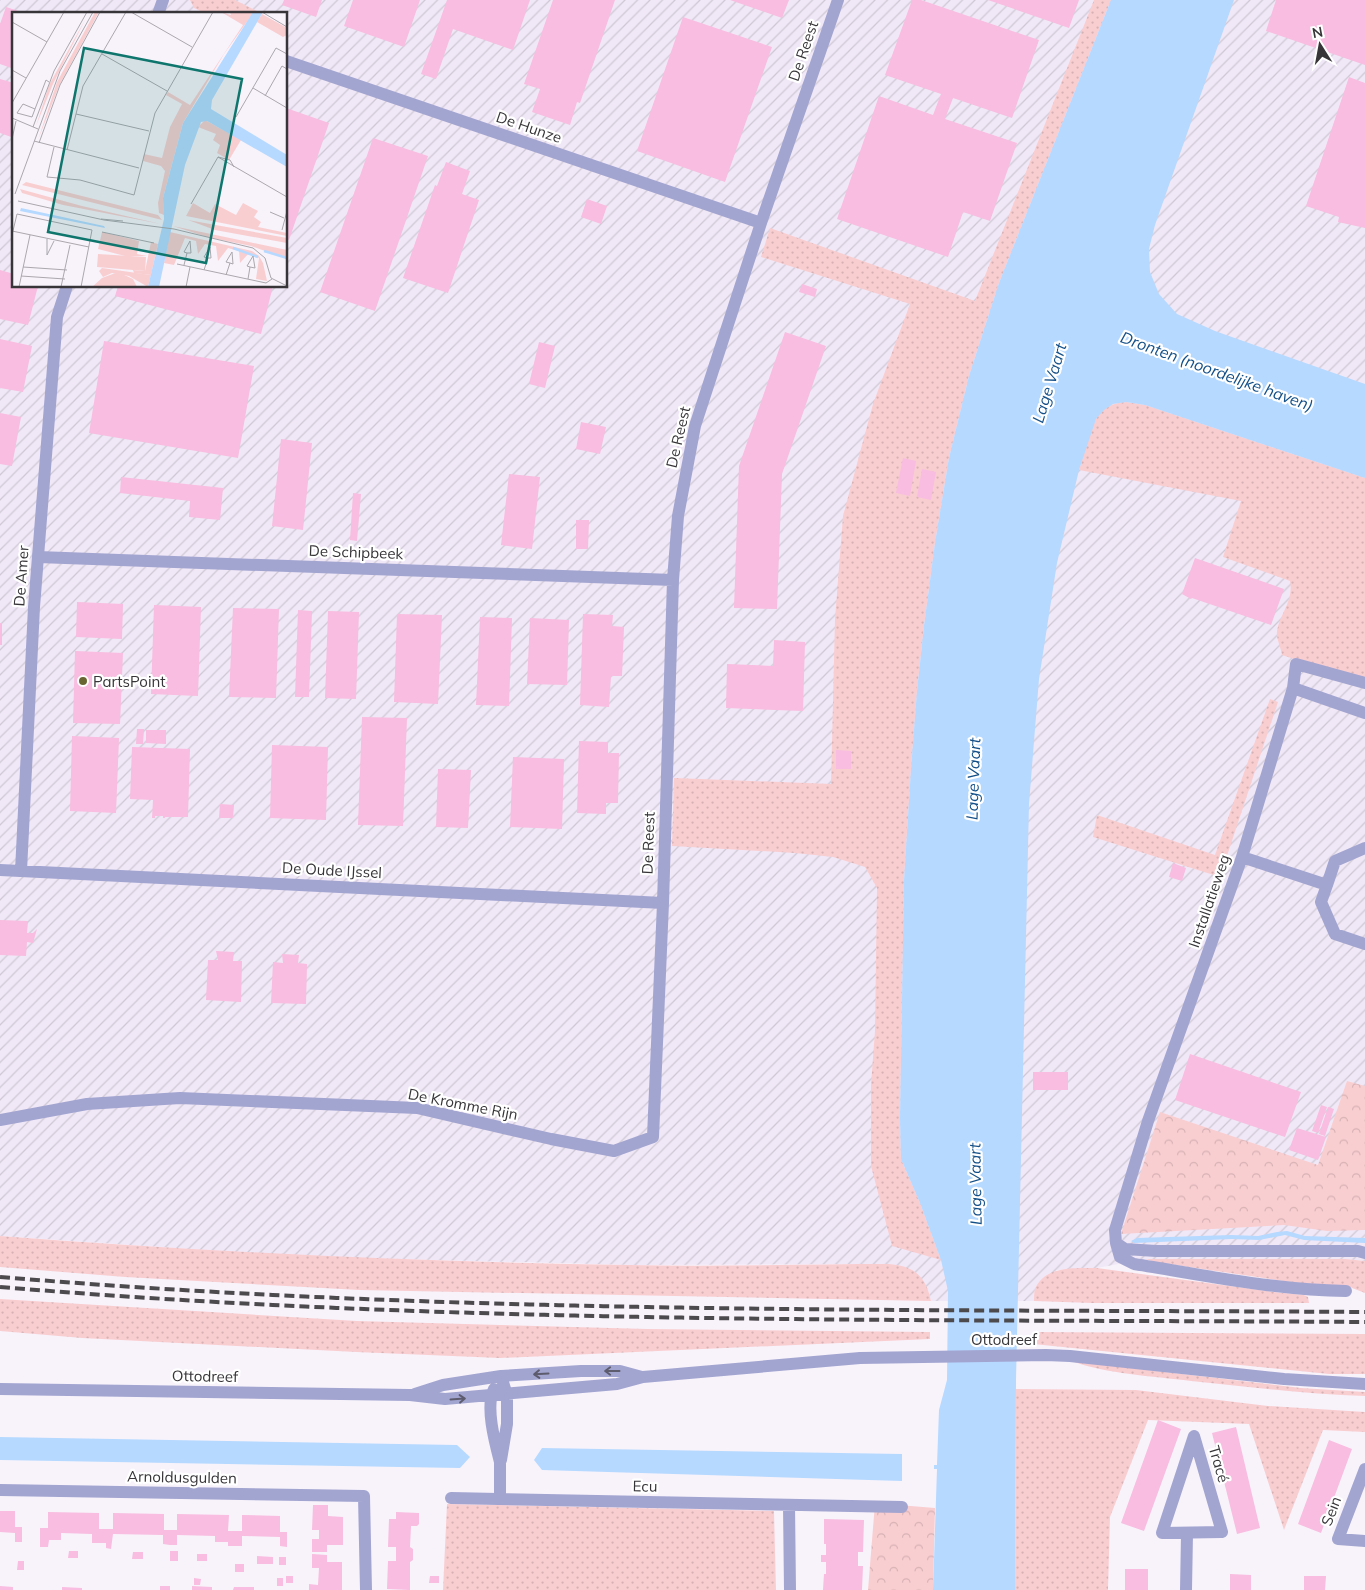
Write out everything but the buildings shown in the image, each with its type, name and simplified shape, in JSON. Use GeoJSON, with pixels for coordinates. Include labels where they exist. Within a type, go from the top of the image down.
{"type":"FeatureCollection","features":[{"type":"Feature","properties":{"kind":"street"},"geometry":{"type":"LineString","coordinates":[[159,12],[163,0]]}},
{"type":"Feature","properties":{"kind":"street","name":"De Reest"},"geometry":{"type":"LineString","coordinates":[[663,903],[673,580],[678,516],[695,426],[761,223],[838,0]]}},
{"type":"Feature","properties":{"kind":"street","name":"De Hunze"},"geometry":{"type":"LineString","coordinates":[[288,62],[761,223]]}},
{"type":"Feature","properties":{"kind":"street","name":"De Amer"},"geometry":{"type":"LineString","coordinates":[[21,871],[38,557],[57,317],[66,288]]}},
{"type":"Feature","properties":{"kind":"street","name":"De Schipbeek"},"geometry":{"type":"LineString","coordinates":[[38,557],[673,580]]}},
{"type":"Feature","properties":{"kind":"street","name":"Installatieweg"},"geometry":{"type":"LineString","coordinates":[[1116,1243],[1115,1230],[1148,1121],[1242,857],[1293,688],[1296,664],[1365,683]]}},
{"type":"Feature","properties":{"kind":"street"},"geometry":{"type":"LineString","coordinates":[[1293,688],[1365,713]]}},
{"type":"Feature","properties":{"kind":"street"},"geometry":{"type":"LineString","coordinates":[[1365,848],[1335,862],[1321,902],[1335,934],[1365,944]]}},
{"type":"Feature","properties":{"kind":"street"},"geometry":{"type":"LineString","coordinates":[[1242,857],[1326,885]]}},
{"type":"Feature","properties":{"kind":"street","name":"De Oude IJssel"},"geometry":{"type":"LineString","coordinates":[[0,870],[663,903]]}},
{"type":"Feature","properties":{"kind":"street","name":"De Kromme Rijn"},"geometry":{"type":"LineString","coordinates":[[0,1120],[86,1104],[180,1098],[417,1108],[551,1139],[614,1151],[653,1137],[663,903]]}},
{"type":"Feature","properties":{"kind":"street"},"geometry":{"type":"LineString","coordinates":[[1116,1243],[1125,1249],[1156,1251],[1358,1251],[1365,1253]]}},
{"type":"Feature","properties":{"kind":"street"},"geometry":{"type":"LineString","coordinates":[[1116,1243],[1120,1257],[1134,1264],[1310,1291],[1346,1291]]}},
{"type":"Feature","properties":{"kind":"street","name":"Ottodreef"},"geometry":{"type":"LineString","coordinates":[[0,1389],[410,1395],[445,1400],[617,1384],[643,1377],[860,1358],[1046,1355],[1284,1379],[1365,1384]]}},
{"type":"Feature","properties":{"kind":"street","name":"Ottodreef"},"geometry":{"type":"LineString","coordinates":[[410,1395],[443,1385],[502,1376],[581,1371],[620,1371],[643,1377]]}},
{"type":"Feature","properties":{"kind":"street"},"geometry":{"type":"LineString","coordinates":[[500,1462],[505,1441],[508,1395],[502,1376]]}},
{"type":"Feature","properties":{"kind":"street"},"geometry":{"type":"LineString","coordinates":[[500,1462],[494,1441],[490,1396],[502,1376]]}},
{"type":"Feature","properties":{"kind":"street"},"geometry":{"type":"LineString","coordinates":[[500,1424],[500,1499]]}},
{"type":"Feature","properties":{"kind":"street","name":"Tracé"},"geometry":{"type":"LineString","coordinates":[[1194,1436],[1222,1532],[1187,1534],[1162,1534],[1194,1436]]}},
{"type":"Feature","properties":{"kind":"street","name":"Sein"},"geometry":{"type":"LineString","coordinates":[[1365,1469],[1338,1540],[1365,1541]]}},
{"type":"Feature","properties":{"kind":"street","name":"Arnoldusgulden"},"geometry":{"type":"LineString","coordinates":[[0,1490],[364,1496],[366,1590]]}},
{"type":"Feature","properties":{"kind":"street","name":"Ecu"},"geometry":{"type":"LineString","coordinates":[[451,1498],[902,1507]]}},
{"type":"Feature","properties":{"kind":"street"},"geometry":{"type":"LineString","coordinates":[[789,1505],[790,1590]]}},
{"type":"Feature","properties":{"kind":"street"},"geometry":{"type":"LineString","coordinates":[[1186,1590],[1187,1534]]}},
{"type":"Feature","properties":{"kind":"shaded area"},"geometry":{"type":"Polygon","coordinates":[[[0,0],[1365,0],[1365,1261],[1346,1259],[1145,1259],[1097,1268],[1057,1270],[1035,1289],[1034,1301],[931,1301],[928,1290],[889,1264],[631,1265],[358,1258],[232,1252],[0,1236],[0,0]]]}},
{"type":"Feature","properties":{"kind":"green space"},"geometry":{"type":"Polygon","coordinates":[[[190,0],[235,0],[259,12],[203,12],[194,8],[190,0]]]}},
{"type":"Feature","properties":{"kind":"green space"},"geometry":{"type":"Polygon","coordinates":[[[1094,0],[1111,0],[999,283],[969,376],[949,458],[924,626],[917,691],[904,880],[901,1159],[941,1260],[892,1246],[871,1166],[871,1085],[875,1031],[877,888],[865,867],[833,857],[672,846],[674,778],[831,784],[835,619],[843,516],[873,404],[910,304],[761,257],[770,228],[975,301],[1094,0]]]}},
{"type":"Feature","properties":{"kind":"green space"},"geometry":{"type":"Polygon","coordinates":[[[1126,402],[1145,405],[1365,478],[1365,683],[1282,655],[1277,631],[1290,595],[1290,581],[1223,557],[1241,501],[1079,470],[1088,437],[1099,414],[1109,406],[1126,402]]]}},
{"type":"Feature","properties":{"kind":"green space"},"geometry":{"type":"Polygon","coordinates":[[[1270,699],[1278,702],[1220,877],[1093,837],[1097,815],[1215,855],[1270,699]]]}},
{"type":"Feature","properties":{"kind":"green space"},"geometry":{"type":"Polygon","coordinates":[[[1347,1081],[1365,1086],[1365,1230],[1327,1231],[1284,1225],[1121,1234],[1160,1112],[1318,1165],[1347,1081]]]}},
{"type":"Feature","properties":{"kind":"green space"},"geometry":{"type":"Polygon","coordinates":[[[0,1236],[236,1251],[551,1264],[727,1266],[889,1264],[905,1267],[918,1274],[926,1285],[931,1301],[359,1290],[125,1277],[0,1267],[0,1236]]]}},
{"type":"Feature","properties":{"kind":"green space"},"geometry":{"type":"Polygon","coordinates":[[[1145,1259],[1346,1259],[1365,1261],[1365,1293],[1347,1286],[1324,1287],[1145,1259]]]}},
{"type":"Feature","properties":{"kind":"green space"},"geometry":{"type":"Polygon","coordinates":[[[1071,1268],[1097,1268],[1304,1295],[1308,1297],[1309,1303],[1092,1303],[1034,1301],[1035,1289],[1040,1281],[1053,1272],[1071,1268]]]}},
{"type":"Feature","properties":{"kind":"green space"},"geometry":{"type":"Polygon","coordinates":[[[0,1299],[357,1321],[648,1329],[930,1332],[930,1339],[500,1358],[356,1352],[82,1338],[0,1331],[0,1299]]]}},
{"type":"Feature","properties":{"kind":"green space"},"geometry":{"type":"Polygon","coordinates":[[[1034,1332],[1365,1334],[1365,1374],[1329,1374],[1033,1344],[1034,1332]]]}},
{"type":"Feature","properties":{"kind":"green space"},"geometry":{"type":"Polygon","coordinates":[[[1071,1361],[1301,1388],[1365,1392],[1365,1396],[1278,1390],[1145,1376],[1100,1369],[1071,1361]]]}},
{"type":"Feature","properties":{"kind":"green space"},"geometry":{"type":"Polygon","coordinates":[[[1016,1389],[1136,1390],[1268,1406],[1365,1412],[1365,1432],[1323,1430],[1284,1530],[1249,1424],[1148,1420],[1110,1517],[1108,1590],[1015,1590],[1016,1389]]]}},
{"type":"Feature","properties":{"kind":"green space"},"geometry":{"type":"Polygon","coordinates":[[[875,1503],[935,1508],[933,1590],[868,1590],[875,1503]]]}},
{"type":"Feature","properties":{"kind":"green space"},"geometry":{"type":"Polygon","coordinates":[[[447,1504],[774,1511],[776,1590],[443,1590],[447,1504]]]}},
{"type":"Feature","properties":{"kind":"water"},"geometry":{"type":"Polygon","coordinates":[[[1111,0],[1234,0],[1155,225],[1149,249],[1150,272],[1159,294],[1177,314],[1215,331],[1365,384],[1365,478],[1145,405],[1126,402],[1113,404],[1096,419],[1079,470],[1057,563],[1039,679],[1029,804],[1016,1380],[1015,1590],[933,1590],[937,1469],[934,1469],[934,1465],[937,1465],[939,1410],[947,1380],[948,1291],[941,1260],[901,1159],[900,1119],[904,880],[917,691],[924,626],[949,458],[969,376],[999,283],[1111,0]]]}},
{"type":"Feature","properties":{"kind":"water"},"geometry":{"type":"Polygon","coordinates":[[[1287,1231],[1305,1236],[1365,1238],[1365,1243],[1304,1240],[1285,1235],[1259,1240],[1232,1239],[1134,1243],[1131,1241],[1137,1238],[1258,1236],[1287,1231]]]}},
{"type":"Feature","properties":{"kind":"water"},"geometry":{"type":"Polygon","coordinates":[[[0,1437],[457,1445],[470,1457],[460,1468],[0,1460],[0,1437]]]}},
{"type":"Feature","properties":{"kind":"water"},"geometry":{"type":"Polygon","coordinates":[[[542,1448],[902,1454],[902,1481],[542,1470],[534,1460],[542,1448]]]}},
{"type":"Feature","properties":{"kind":"railway"},"geometry":{"type":"LineString","coordinates":[[0,1277],[170,1289],[511,1304],[853,1310],[1365,1312]]}},
{"type":"Feature","properties":{"kind":"railway"},"geometry":{"type":"LineString","coordinates":[[0,1287],[170,1299],[511,1314],[853,1320],[1365,1322]]}},
{"type":"Feature","properties":{"kind":"place","name":"PartsPoint"},"geometry":{"type":"Point","coordinates":[83,681]}},
{"type":"Feature","properties":{"kind":"water label","name":"Dronten (noordelijke haven)"},"geometry":{"type":"Point","coordinates":[1217,371]}},
{"type":"Feature","properties":{"kind":"water label","name":"Lage Vaart"},"geometry":{"type":"Point","coordinates":[1049,383]}},
{"type":"Feature","properties":{"kind":"water label","name":"Lage Vaart"},"geometry":{"type":"Point","coordinates":[973,779]}},
{"type":"Feature","properties":{"kind":"water label","name":"Lage Vaart"},"geometry":{"type":"Point","coordinates":[975,1184]}}]}
